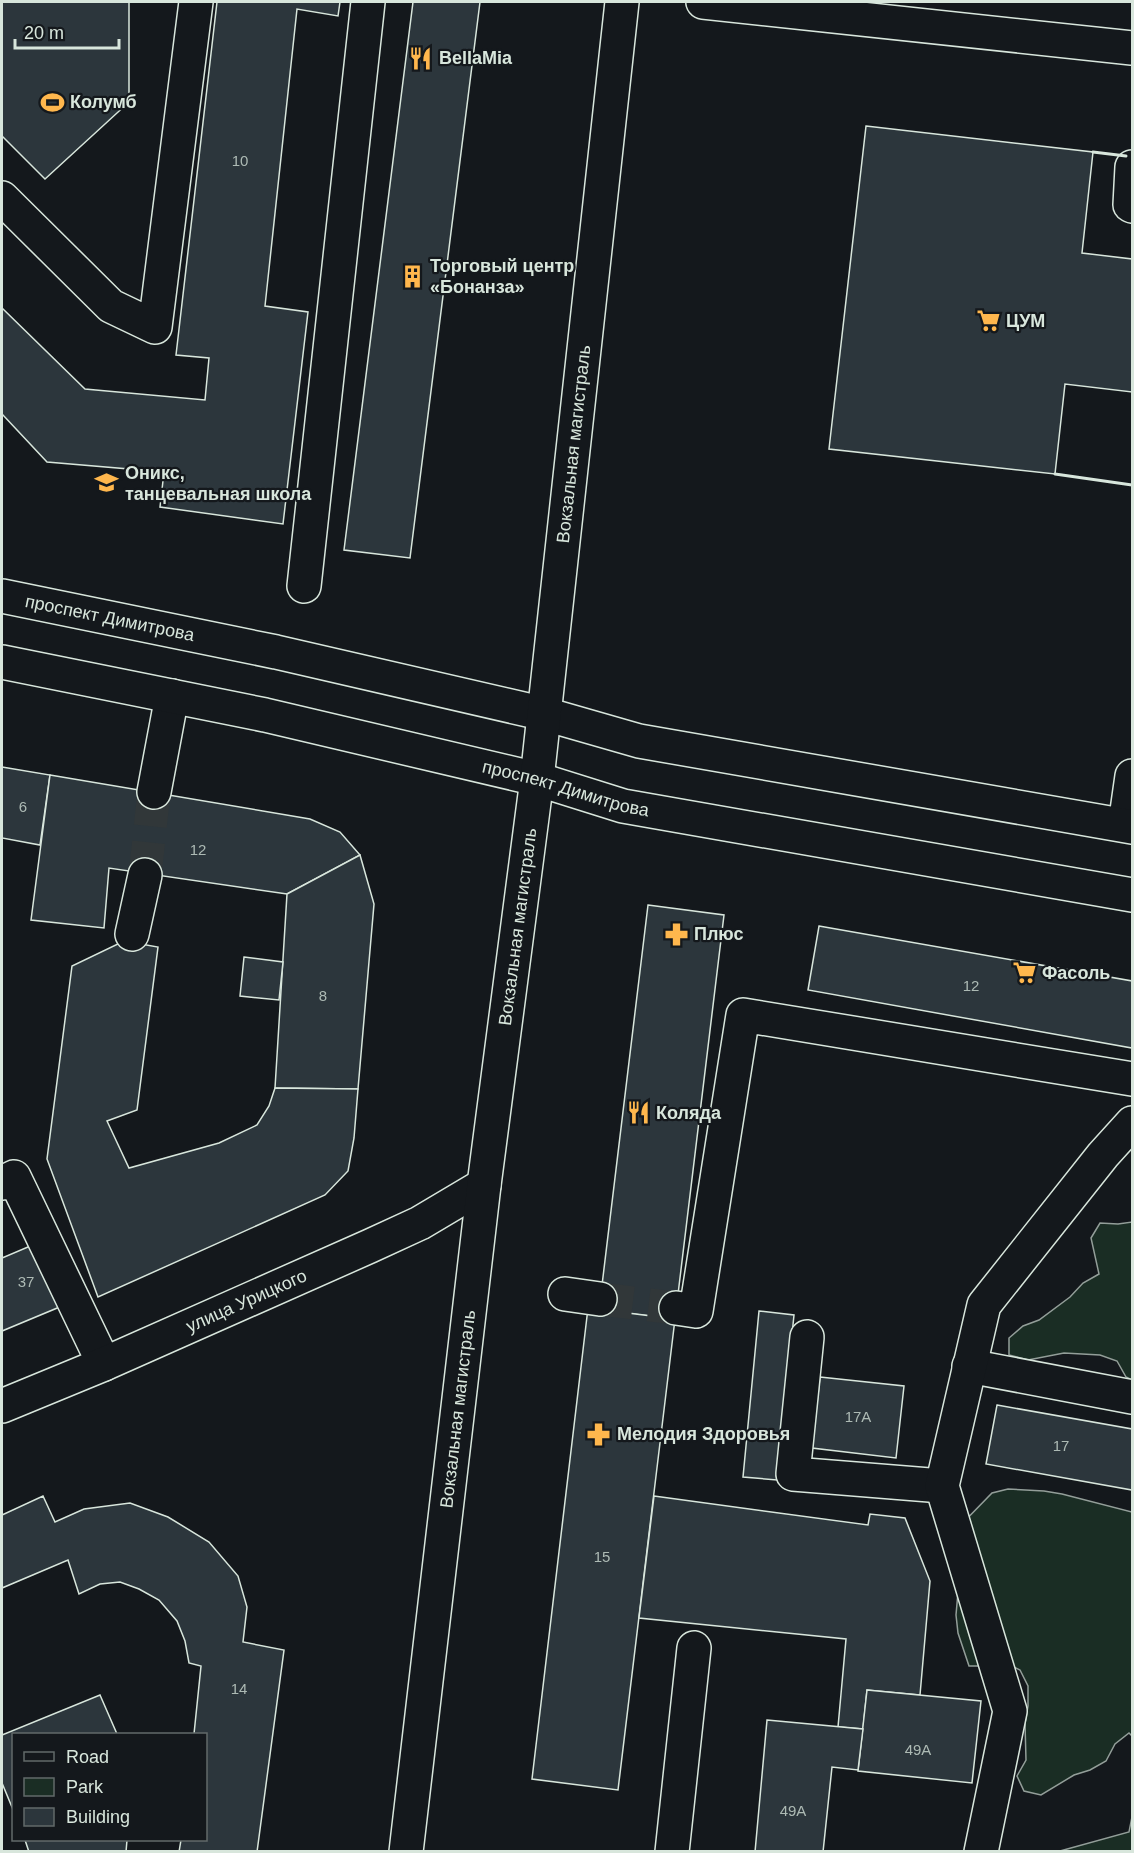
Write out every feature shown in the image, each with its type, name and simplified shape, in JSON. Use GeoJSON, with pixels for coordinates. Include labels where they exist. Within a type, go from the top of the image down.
{"type":"FeatureCollection","features":[{"type":"Feature","properties":{"kind":"main road"},"geometry":{"type":"LineString","coordinates":[[2,198],[111,306],[155,327],[196,2]]}},
{"type":"Feature","properties":{"kind":"main road"},"geometry":{"type":"LineString","coordinates":[[304,586],[368,2]]}},
{"type":"Feature","properties":{"kind":"main road","name":"Вокзальная магистраль"},"geometry":{"type":"LineString","coordinates":[[406,1851],[484,1185],[545,714],[622,2]]}},
{"type":"Feature","properties":{"kind":"main road"},"geometry":{"type":"LineString","coordinates":[[703,2],[1132,48]]}},
{"type":"Feature","properties":{"kind":"main road"},"geometry":{"type":"LineString","coordinates":[[1132,167],[1130,205],[1132,206]]}},
{"type":"Feature","properties":{"kind":"main road","name":"проспект Димитрова"},"geometry":{"type":"LineString","coordinates":[[2,596],[276,652],[545,714],[639,741],[1129,826]]}},
{"type":"Feature","properties":{"kind":"main road","name":"проспект Димитрова"},"geometry":{"type":"LineString","coordinates":[[2,662],[265,715],[537,779],[623,806],[1132,895]]}},
{"type":"Feature","properties":{"kind":"main road"},"geometry":{"type":"LineString","coordinates":[[154,792],[172,696]]}},
{"type":"Feature","properties":{"kind":"main road"},"geometry":{"type":"LineString","coordinates":[[1129,826],[1132,776]]}},
{"type":"Feature","properties":{"kind":"main road"},"geometry":{"type":"LineString","coordinates":[[132,934],[145,875]]}},
{"type":"Feature","properties":{"kind":"main road"},"geometry":{"type":"LineString","coordinates":[[676,1308],[696,1311],[743,1015],[1132,1079]]}},
{"type":"Feature","properties":{"kind":"main road"},"geometry":{"type":"LineString","coordinates":[[981,1851],[1010,1712],[942,1486],[984,1305],[1132,1123]]}},
{"type":"Feature","properties":{"kind":"main road"},"geometry":{"type":"LineString","coordinates":[[2,1183],[14,1177],[104,1364]]}},
{"type":"Feature","properties":{"kind":"main road","name":"улица Урицкого"},"geometry":{"type":"LineString","coordinates":[[2,1406],[104,1364],[420,1223],[484,1185]]}},
{"type":"Feature","properties":{"kind":"main road"},"geometry":{"type":"LineString","coordinates":[[565,1294],[600,1299]]}},
{"type":"Feature","properties":{"kind":"main road"},"geometry":{"type":"LineString","coordinates":[[807,1337],[794,1474],[942,1486]]}},
{"type":"Feature","properties":{"kind":"main road"},"geometry":{"type":"LineString","coordinates":[[969,1366],[1132,1397]]}},
{"type":"Feature","properties":{"kind":"main road"},"geometry":{"type":"LineString","coordinates":[[672,1851],[694,1648]]}},
{"type":"Feature","properties":{"kind":"green space"},"geometry":{"type":"Polygon","coordinates":[[[1132,1222],[1132,1380],[1126,1377],[1117,1361],[1100,1355],[1064,1353],[1028,1360],[1009,1355],[1009,1338],[1023,1326],[1039,1320],[1070,1297],[1083,1283],[1099,1274],[1091,1238],[1100,1223],[1132,1222]]]}},
{"type":"Feature","properties":{"kind":"green space"},"geometry":{"type":"Polygon","coordinates":[[[1008,1489],[1062,1494],[1132,1512],[1132,1736],[1129,1733],[1115,1744],[1106,1761],[1090,1770],[1074,1775],[1041,1795],[1024,1791],[1017,1776],[1026,1760],[1025,1723],[1028,1686],[1020,1670],[1004,1662],[987,1666],[969,1666],[958,1633],[956,1615],[959,1581],[954,1532],[992,1493],[1008,1489]]]}},
{"type":"Feature","properties":{"kind":"green space"},"geometry":{"type":"Polygon","coordinates":[[[1132,1817],[1132,1851],[1060,1851],[1129,1832],[1132,1817]]]}},
{"type":"Feature","properties":{"kind":"building"},"geometry":{"type":"Polygon","coordinates":[[[2,2],[129,2],[129,102],[45,179],[2,136],[2,2]]]}},
{"type":"Feature","properties":{"kind":"building"},"geometry":{"type":"Polygon","coordinates":[[[217,2],[340,2],[338,16],[297,9],[265,306],[308,312],[283,524],[160,507],[164,472],[47,462],[2,414],[2,308],[85,389],[205,400],[209,358],[176,355],[217,2]]]}},
{"type":"Feature","properties":{"kind":"building","name":"Торговый центр «Бонанза»"},"geometry":{"type":"Polygon","coordinates":[[[413,2],[480,2],[410,558],[344,550],[413,2]]]}},
{"type":"Feature","properties":{"kind":"building","name":"ЦУМ"},"geometry":{"type":"Polygon","coordinates":[[[866,126],[1093,152],[1082,253],[1132,259],[1132,392],[1065,384],[1055,474],[829,449],[866,126]]]}},
{"type":"Feature","properties":{"kind":"building"},"geometry":{"type":"Polygon","coordinates":[[[2,767],[50,775],[40,845],[2,838],[2,767]]]}},
{"type":"Feature","properties":{"kind":"building"},"geometry":{"type":"Polygon","coordinates":[[[50,775],[310,819],[340,832],[360,855],[287,894],[109,868],[104,928],[31,920],[50,775]]]}},
{"type":"Feature","properties":{"kind":"building"},"geometry":{"type":"Polygon","coordinates":[[[360,855],[374,904],[358,1089],[275,1088],[287,894],[360,855]]]}},
{"type":"Feature","properties":{"kind":"building"},"geometry":{"type":"Polygon","coordinates":[[[648,905],[724,915],[675,1319],[599,1310],[648,905]]]}},
{"type":"Feature","properties":{"kind":"building"},"geometry":{"type":"Polygon","coordinates":[[[819,926],[1132,981],[1132,1048],[808,990],[819,926]]]}},
{"type":"Feature","properties":{"kind":"building"},"geometry":{"type":"Polygon","coordinates":[[[124,941],[158,947],[137,1110],[107,1121],[129,1168],[219,1143],[257,1125],[269,1106],[275,1088],[358,1089],[354,1138],[348,1171],[325,1195],[98,1297],[47,1159],[72,966],[124,941]]]}},
{"type":"Feature","properties":{"kind":"building"},"geometry":{"type":"Polygon","coordinates":[[[244,957],[283,962],[279,1000],[240,996],[244,957]]]}},
{"type":"Feature","properties":{"kind":"building"},"geometry":{"type":"Polygon","coordinates":[[[35,1244],[62,1306],[2,1331],[2,1258],[35,1244]]]}},
{"type":"Feature","properties":{"kind":"building"},"geometry":{"type":"Polygon","coordinates":[[[588,1308],[675,1319],[618,1790],[532,1779],[588,1308]]]}},
{"type":"Feature","properties":{"kind":"building"},"geometry":{"type":"Polygon","coordinates":[[[759,1311],[794,1315],[777,1480],[743,1477],[759,1311]]]}},
{"type":"Feature","properties":{"kind":"building"},"geometry":{"type":"Polygon","coordinates":[[[820,1377],[904,1386],[896,1458],[812,1448],[820,1377]]]}},
{"type":"Feature","properties":{"kind":"building"},"geometry":{"type":"Polygon","coordinates":[[[997,1405],[1132,1429],[1132,1490],[986,1464],[997,1405]]]}},
{"type":"Feature","properties":{"kind":"building"},"geometry":{"type":"Polygon","coordinates":[[[43,1496],[55,1522],[84,1509],[130,1503],[168,1517],[209,1542],[238,1576],[247,1607],[243,1642],[284,1650],[257,1852],[179,1852],[181,1841],[207,1841],[207,1733],[194,1733],[201,1666],[189,1663],[185,1641],[177,1621],[159,1600],[120,1582],[100,1584],[79,1594],[68,1560],[2,1588],[2,1515],[43,1496]]]}},
{"type":"Feature","properties":{"kind":"building"},"geometry":{"type":"Polygon","coordinates":[[[654,1496],[868,1525],[870,1514],[905,1518],[930,1581],[920,1695],[867,1690],[863,1729],[838,1727],[846,1639],[639,1618],[654,1496]]]}},
{"type":"Feature","properties":{"kind":"building"},"geometry":{"type":"Polygon","coordinates":[[[867,1690],[981,1701],[972,1783],[858,1771],[867,1690]]]}},
{"type":"Feature","properties":{"kind":"building"},"geometry":{"type":"Polygon","coordinates":[[[100,1695],[117,1733],[12,1733],[12,1807],[2,1783],[2,1735],[100,1695]]]}},
{"type":"Feature","properties":{"kind":"building"},"geometry":{"type":"Polygon","coordinates":[[[767,1720],[863,1729],[858,1770],[832,1767],[823,1852],[755,1852],[767,1720]]]}},
{"type":"Feature","properties":{"kind":"building"},"geometry":{"type":"Polygon","coordinates":[[[25,1841],[127,1841],[126,1852],[29,1852],[25,1841]]]}},
{"type":"Feature","properties":{"kind":"tunnel"},"geometry":{"type":"LineString","coordinates":[[145,875],[154,792]]}},
{"type":"Feature","properties":{"kind":"tunnel"},"geometry":{"type":"LineString","coordinates":[[600,1299],[676,1308]]}},
{"type":"Feature","properties":{"kind":"wall"},"geometry":{"type":"LineString","coordinates":[[1093,152],[1126,156]]}},
{"type":"Feature","properties":{"kind":"wall"},"geometry":{"type":"LineString","coordinates":[[1055,474],[1132,485]]}},
{"type":"Feature","properties":{"kind":"place","name":"BellaMia"},"geometry":{"type":"Point","coordinates":[421,58]}},
{"type":"Feature","properties":{"kind":"place","name":"Колумб"},"geometry":{"type":"Point","coordinates":[52,102]}},
{"type":"Feature","properties":{"kind":"place","name":"Торговый центр «Бонанза»"},"geometry":{"type":"Point","coordinates":[412,276]}},
{"type":"Feature","properties":{"kind":"place","name":"ЦУМ"},"geometry":{"type":"Point","coordinates":[988,321]}},
{"type":"Feature","properties":{"kind":"place","name":"Оникс, танцевальная школа"},"geometry":{"type":"Point","coordinates":[107,483]}},
{"type":"Feature","properties":{"kind":"place","name":"Плюс"},"geometry":{"type":"Point","coordinates":[676,934]}},
{"type":"Feature","properties":{"kind":"place","name":"Фасоль"},"geometry":{"type":"Point","coordinates":[1024,973]}},
{"type":"Feature","properties":{"kind":"place","name":"Коляда"},"geometry":{"type":"Point","coordinates":[638,1113]}},
{"type":"Feature","properties":{"kind":"place","name":"Мелодия Здоровья"},"geometry":{"type":"Point","coordinates":[599,1434]}}]}
